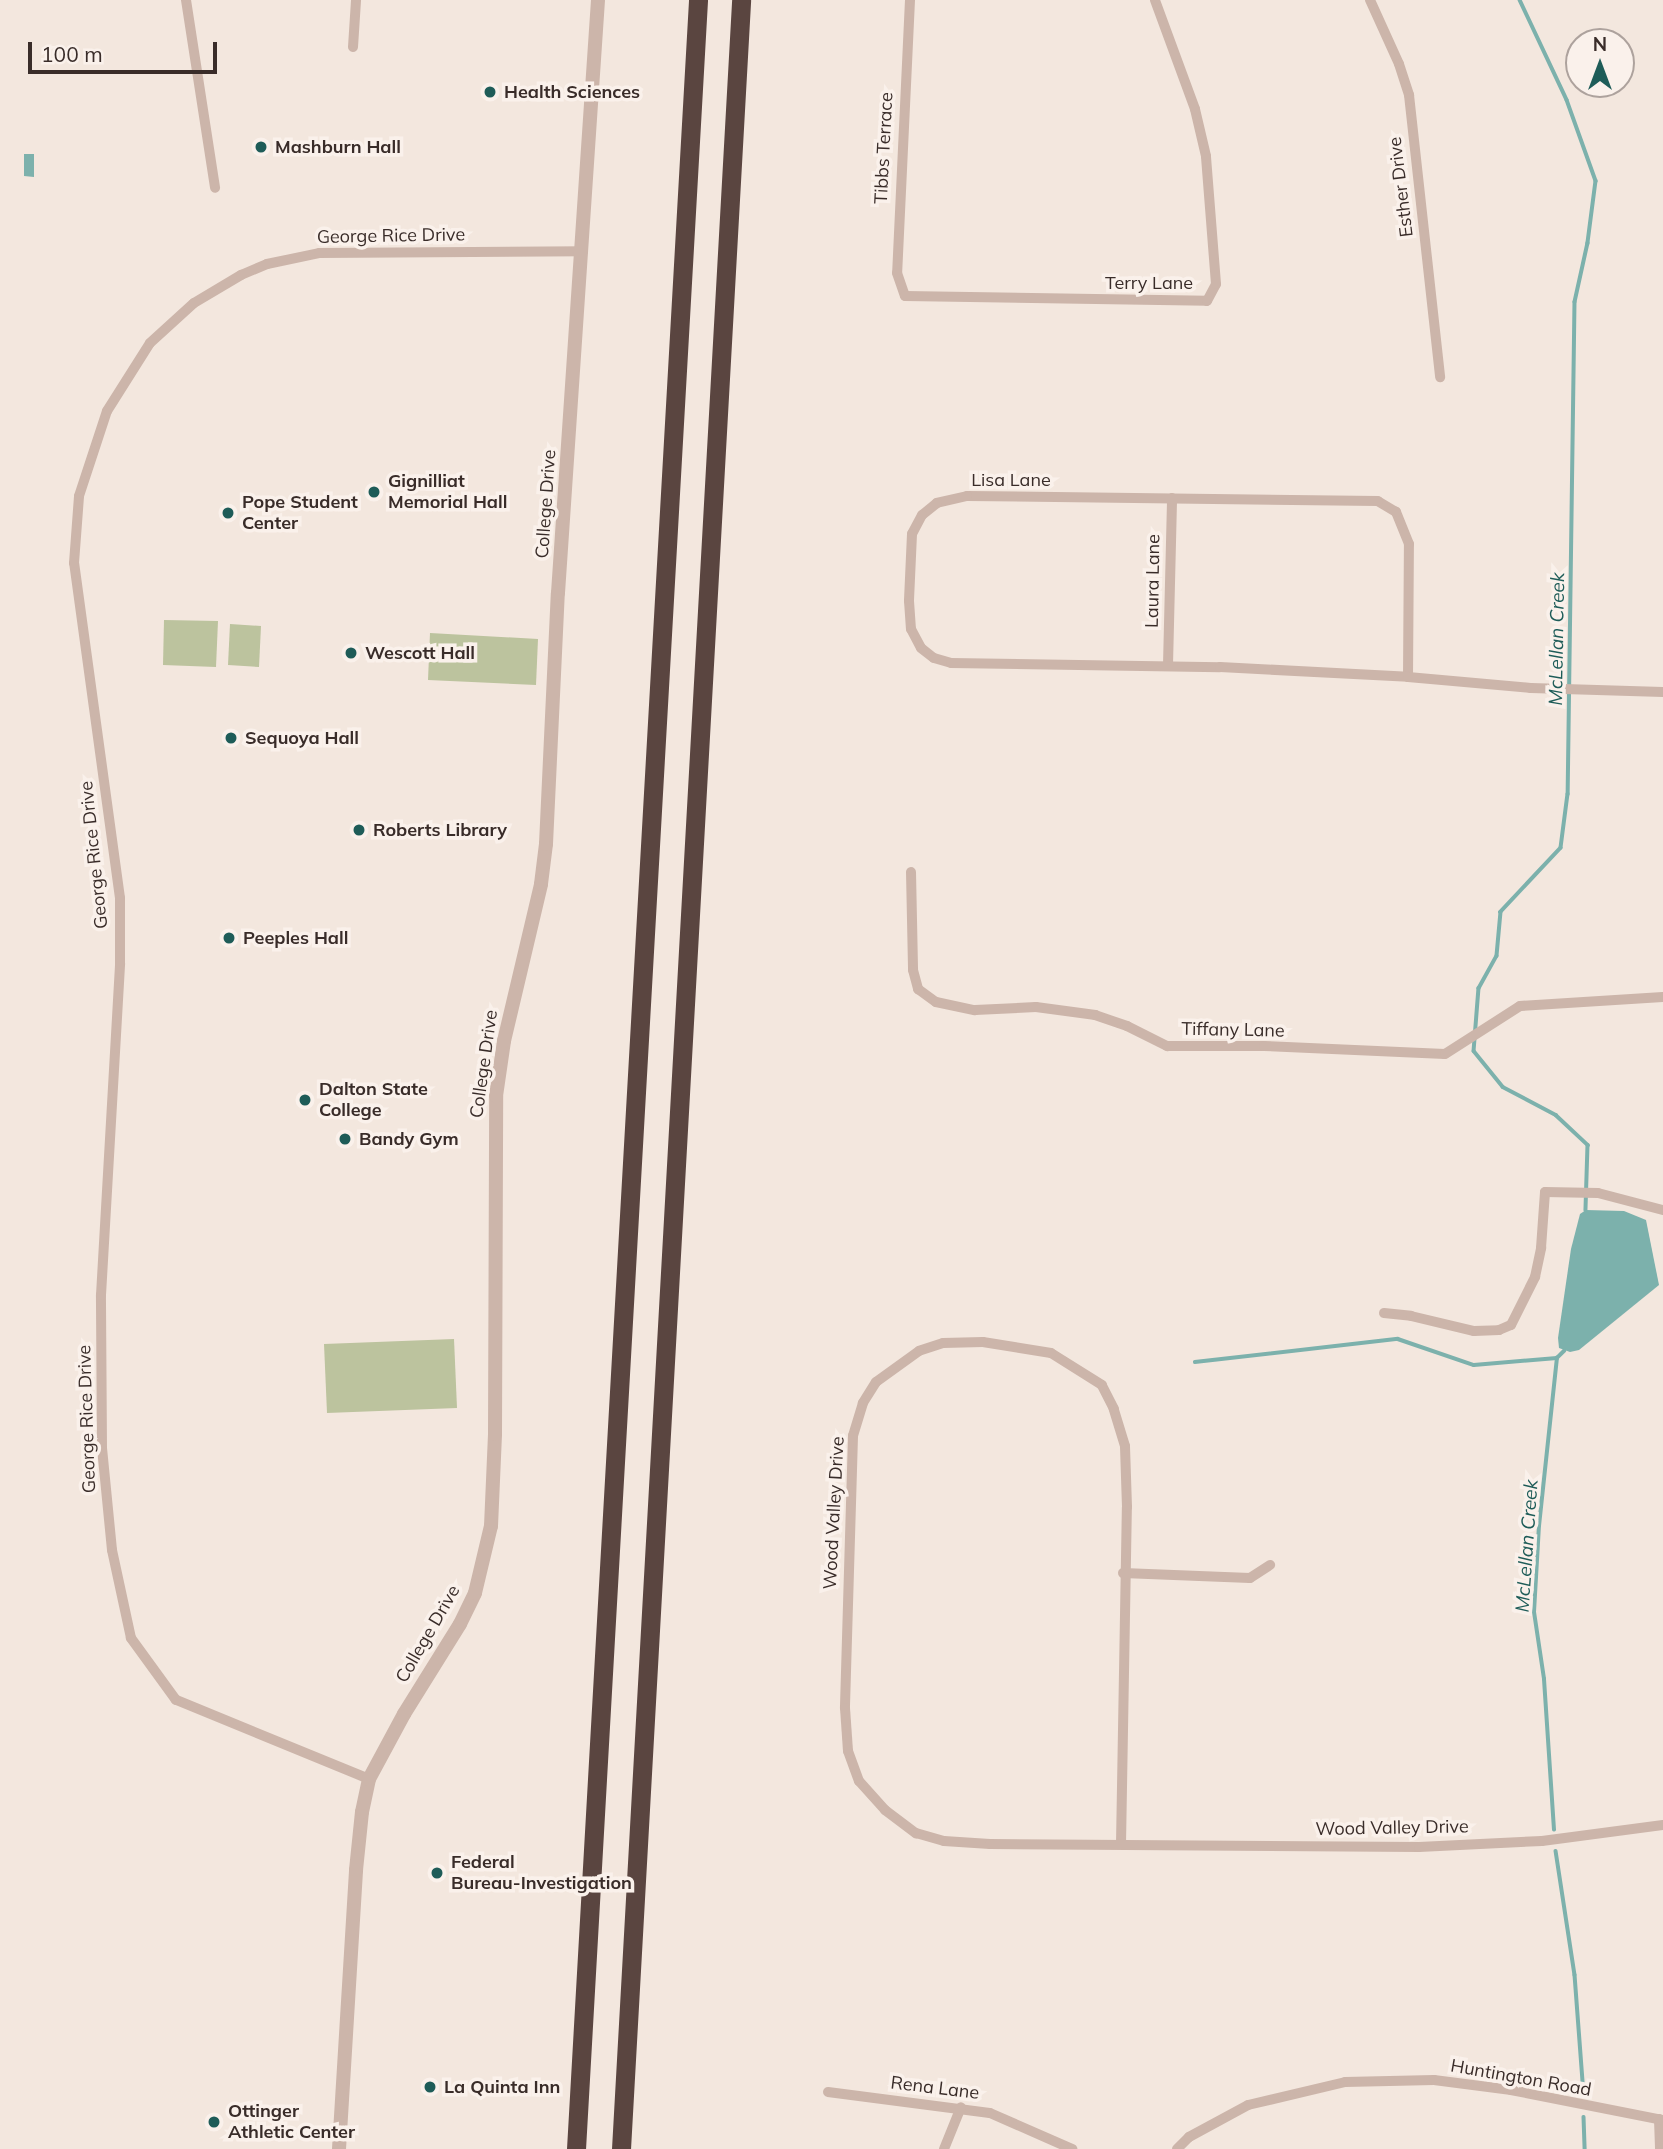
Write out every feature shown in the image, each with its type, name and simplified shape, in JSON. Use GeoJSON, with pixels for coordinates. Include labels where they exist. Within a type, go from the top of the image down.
{"type":"FeatureCollection","features":[{"type":"Feature","properties":{"kind":"highway"},"geometry":{"type":"LineString","coordinates":[[576,2149],[698,0]]}},
{"type":"Feature","properties":{"kind":"highway"},"geometry":{"type":"LineString","coordinates":[[621,2149],[741,0]]}},
{"type":"Feature","properties":{"kind":"street"},"geometry":{"type":"LineString","coordinates":[[186,0],[215,187]]}},
{"type":"Feature","properties":{"kind":"street"},"geometry":{"type":"LineString","coordinates":[[354,47],[356,0]]}},
{"type":"Feature","properties":{"kind":"street","name":"College Drive"},"geometry":{"type":"LineString","coordinates":[[339,2149],[356,1870],[362,1811],[369,1779],[404,1714],[460,1624],[475,1593],[491,1526],[495,1471],[496,1097],[504,1041],[541,884],[546,844],[558,593],[598,0]]}},
{"type":"Feature","properties":{"kind":"street","name":"Tibbs Terrace"},"geometry":{"type":"LineString","coordinates":[[905,296],[897,273],[910,0]]}},
{"type":"Feature","properties":{"kind":"street","name":"Terry Lane"},"geometry":{"type":"LineString","coordinates":[[905,296],[1207,301],[1216,284],[1206,156],[1195,109],[1155,0]]}},
{"type":"Feature","properties":{"kind":"street","name":"Esther Drive"},"geometry":{"type":"LineString","coordinates":[[1370,0],[1399,64],[1409,95],[1440,377]]}},
{"type":"Feature","properties":{"kind":"street","name":"George Rice Drive"},"geometry":{"type":"LineString","coordinates":[[369,1779],[176,1700],[131,1638],[112,1550],[102,1448],[101,1295],[120,964],[120,898],[74,563],[79,496],[107,411],[150,343],[194,303],[241,275],[267,264],[319,253],[583,251]]}},
{"type":"Feature","properties":{"kind":"street","name":"Lisa Lane"},"geometry":{"type":"LineString","coordinates":[[1408,677],[1409,544],[1396,512],[1378,501],[967,496],[937,503],[922,515],[912,534],[909,601],[911,629],[921,648],[934,658],[951,663],[1168,665],[1408,677],[1531,688],[1663,692]]}},
{"type":"Feature","properties":{"kind":"street","name":"Laura Lane"},"geometry":{"type":"LineString","coordinates":[[1168,665],[1172,498]]}},
{"type":"Feature","properties":{"kind":"street","name":"Tiffany Lane"},"geometry":{"type":"LineString","coordinates":[[911,872],[913,970],[918,989],[936,1002],[975,1010],[1037,1007],[1095,1015],[1127,1026],[1167,1046],[1264,1046],[1445,1054],[1520,1006],[1663,997]]}},
{"type":"Feature","properties":{"kind":"street"},"geometry":{"type":"LineString","coordinates":[[1384,1313],[1411,1316],[1474,1331],[1499,1330],[1511,1325],[1535,1277],[1541,1248],[1545,1192],[1598,1193],[1663,1210]]}},
{"type":"Feature","properties":{"kind":"street","name":"Wood Valley Drive"},"geometry":{"type":"LineString","coordinates":[[1121,1844],[1125,1446],[1102,1385],[1051,1353],[983,1342],[943,1343],[919,1352],[876,1382],[863,1403],[853,1436],[845,1708],[848,1751],[859,1781],[885,1810],[916,1833],[944,1841],[1121,1844],[1419,1847],[1542,1841],[1663,1825]]}},
{"type":"Feature","properties":{"kind":"street"},"geometry":{"type":"LineString","coordinates":[[1123,1573],[1250,1578],[1270,1565]]}},
{"type":"Feature","properties":{"kind":"street","name":"Huntington Road"},"geometry":{"type":"LineString","coordinates":[[1177,2149],[1189,2137],[1248,2105],[1345,2082],[1434,2080],[1511,2090],[1661,2120]]}},
{"type":"Feature","properties":{"kind":"street","name":"Rena Lane"},"geometry":{"type":"LineString","coordinates":[[828,2092],[961,2107],[990,2113],[1072,2149]]}},
{"type":"Feature","properties":{"kind":"street"},"geometry":{"type":"LineString","coordinates":[[944,2149],[961,2107]]}},
{"type":"Feature","properties":{"kind":"street"},"geometry":{"type":"LineString","coordinates":[[1660,2149],[1661,2120]]}},
{"type":"Feature","properties":{"kind":"green space"},"geometry":{"type":"Polygon","coordinates":[[[164,620],[218,621],[216,667],[163,665],[164,620]]]}},
{"type":"Feature","properties":{"kind":"green space"},"geometry":{"type":"Polygon","coordinates":[[[230,624],[261,626],[259,667],[228,665],[230,624]]]}},
{"type":"Feature","properties":{"kind":"green space"},"geometry":{"type":"Polygon","coordinates":[[[430,633],[538,639],[536,685],[428,680],[430,633]]]}},
{"type":"Feature","properties":{"kind":"green space"},"geometry":{"type":"Polygon","coordinates":[[[454,1339],[457,1408],[327,1413],[324,1344],[454,1339]]]}},
{"type":"Feature","properties":{"kind":"water"},"geometry":{"type":"Polygon","coordinates":[[[24,154],[34,154],[34,177],[24,176],[24,154]]]}},
{"type":"Feature","properties":{"kind":"water"},"geometry":{"type":"Polygon","coordinates":[[[1586,1210],[1624,1211],[1646,1220],[1659,1285],[1579,1350],[1570,1352],[1559,1348],[1558,1338],[1571,1249],[1580,1214],[1586,1210]]]}},
{"type":"Feature","properties":{"kind":"waterway","name":"McLellan Creek"},"geometry":{"type":"LineString","coordinates":[[1520,0],[1567,100],[1596,181],[1588,243],[1575,302],[1568,794],[1561,848],[1501,912],[1497,956],[1479,988],[1474,1051],[1503,1087],[1556,1115],[1588,1145],[1586,1210]]}},
{"type":"Feature","properties":{"kind":"waterway"},"geometry":{"type":"LineString","coordinates":[[1195,1362],[1398,1339],[1474,1365],[1557,1358]]}},
{"type":"Feature","properties":{"kind":"waterway","name":"McLellan Creek"},"geometry":{"type":"LineString","coordinates":[[1554,1830],[1544,1679],[1534,1612],[1539,1526],[1557,1358],[1564,1351]]}},
{"type":"Feature","properties":{"kind":"waterway","name":"McLellan Creek"},"geometry":{"type":"LineString","coordinates":[[1556,1851],[1575,1975],[1584,2096]]}},
{"type":"Feature","properties":{"kind":"waterway","name":"McLellan Creek"},"geometry":{"type":"LineString","coordinates":[[1584,2117],[1585,2149]]}},
{"type":"Feature","properties":{"kind":"place","name":"Health Sciences"},"geometry":{"type":"Point","coordinates":[490,92]}},
{"type":"Feature","properties":{"kind":"place","name":"Mashburn Hall"},"geometry":{"type":"Point","coordinates":[261,147]}},
{"type":"Feature","properties":{"kind":"place","name":"Gignilliat Memorial Hall"},"geometry":{"type":"Point","coordinates":[374,492]}},
{"type":"Feature","properties":{"kind":"place","name":"Pope Student Center"},"geometry":{"type":"Point","coordinates":[228,513]}},
{"type":"Feature","properties":{"kind":"place","name":"Wescott Hall"},"geometry":{"type":"Point","coordinates":[351,653]}},
{"type":"Feature","properties":{"kind":"place","name":"Sequoya Hall"},"geometry":{"type":"Point","coordinates":[231,738]}},
{"type":"Feature","properties":{"kind":"place","name":"Roberts Library"},"geometry":{"type":"Point","coordinates":[359,830]}},
{"type":"Feature","properties":{"kind":"place","name":"Peeples Hall"},"geometry":{"type":"Point","coordinates":[229,938]}},
{"type":"Feature","properties":{"kind":"place","name":"Dalton State College"},"geometry":{"type":"Point","coordinates":[305,1100]}},
{"type":"Feature","properties":{"kind":"place","name":"Bandy Gym"},"geometry":{"type":"Point","coordinates":[345,1139]}},
{"type":"Feature","properties":{"kind":"place","name":"Federal Bureau-Investigation"},"geometry":{"type":"Point","coordinates":[437,1873]}},
{"type":"Feature","properties":{"kind":"place","name":"La Quinta Inn"},"geometry":{"type":"Point","coordinates":[430,2087]}},
{"type":"Feature","properties":{"kind":"place","name":"Ottinger Athletic Center"},"geometry":{"type":"Point","coordinates":[214,2122]}}]}
